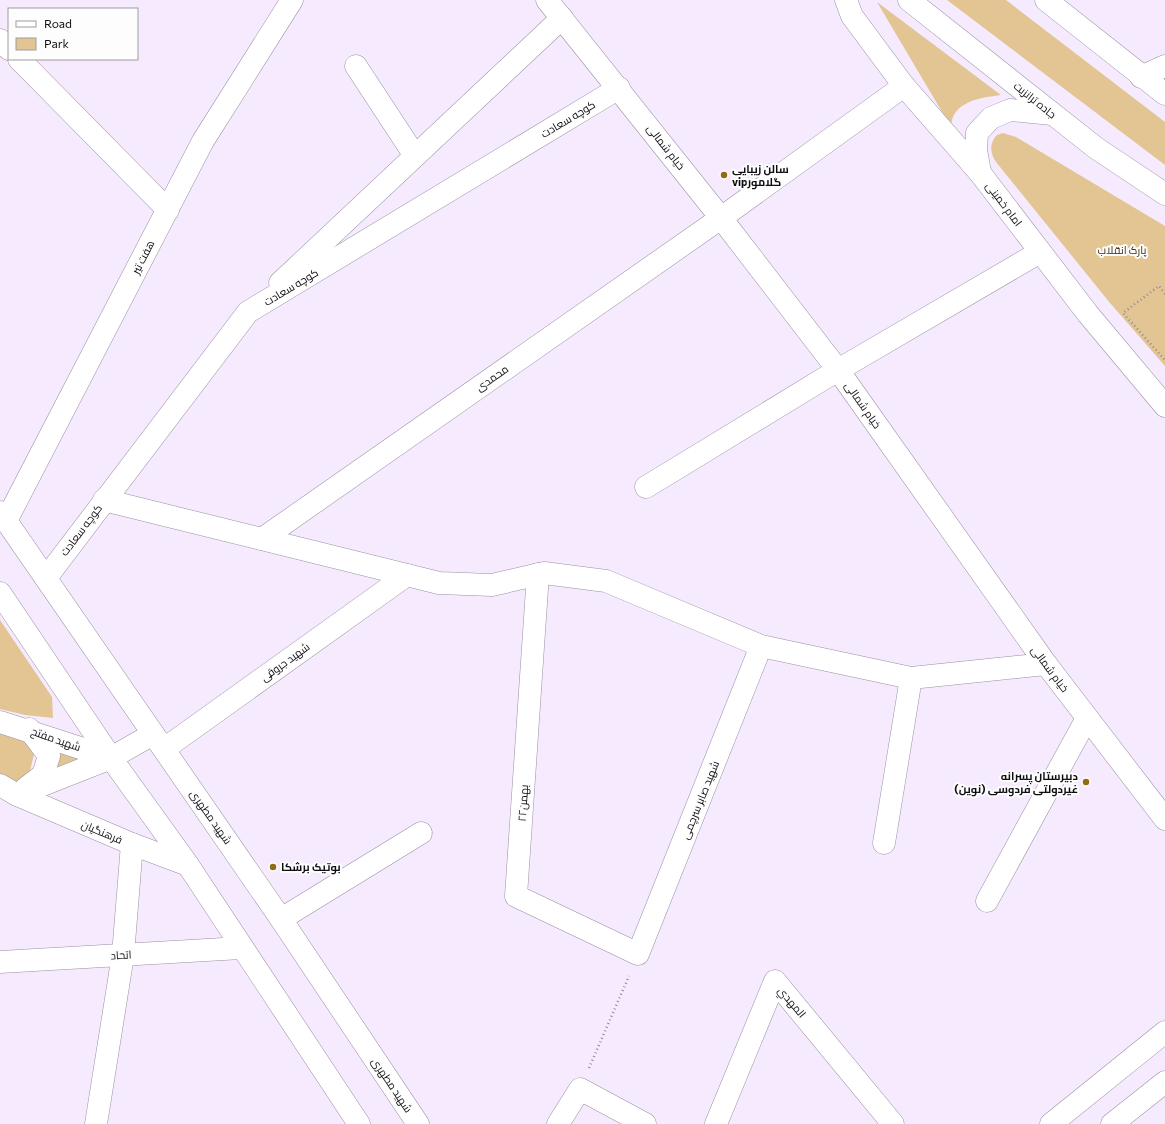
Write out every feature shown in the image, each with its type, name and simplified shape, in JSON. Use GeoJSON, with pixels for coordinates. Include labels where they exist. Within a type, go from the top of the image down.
{"type":"FeatureCollection","features":[{"type":"Feature","properties":{"kind":"street","name":"هفت تير"},"geometry":{"type":"LineString","coordinates":[[3,517],[168,210],[203,141],[292,0]]}},
{"type":"Feature","properties":{"kind":"street","name":"خیام شمالی"},"geometry":{"type":"LineString","coordinates":[[547,0],[619,88],[838,370],[1046,664],[1165,819]]}},
{"type":"Feature","properties":{"kind":"street","name":"امام خمینی"},"geometry":{"type":"LineString","coordinates":[[846,0],[852,16],[904,86],[980,173],[1088,314],[1165,406]]}},
{"type":"Feature","properties":{"kind":"street","name":"جاده ترانزیت"},"geometry":{"type":"LineString","coordinates":[[909,0],[1096,148],[1165,194]]}},
{"type":"Feature","properties":{"kind":"street"},"geometry":{"type":"LineString","coordinates":[[1046,0],[1165,94]]}},
{"type":"Feature","properties":{"kind":"street"},"geometry":{"type":"LineString","coordinates":[[248,312],[562,18]]}},
{"type":"Feature","properties":{"kind":"street"},"geometry":{"type":"LineString","coordinates":[[0,40],[8,48]]}},
{"type":"Feature","properties":{"kind":"street"},"geometry":{"type":"LineString","coordinates":[[20,60],[168,210]]}},
{"type":"Feature","properties":{"kind":"street"},"geometry":{"type":"LineString","coordinates":[[356,66],[415,156]]}},
{"type":"Feature","properties":{"kind":"street"},"geometry":{"type":"LineString","coordinates":[[1142,77],[1165,66]]}},
{"type":"Feature","properties":{"kind":"street","name":"محمدی"},"geometry":{"type":"LineString","coordinates":[[262,539],[721,218],[904,86]]}},
{"type":"Feature","properties":{"kind":"street","name":"کوچه سعادت"},"geometry":{"type":"LineString","coordinates":[[46,578],[248,312],[619,88]]}},
{"type":"Feature","properties":{"kind":"street"},"geometry":{"type":"LineString","coordinates":[[980,173],[976,150],[977,134],[991,118],[1010,110],[1052,114]]}},
{"type":"Feature","properties":{"kind":"street"},"geometry":{"type":"LineString","coordinates":[[646,487],[838,370],[1040,252]]}},
{"type":"Feature","properties":{"kind":"street"},"geometry":{"type":"LineString","coordinates":[[104,500],[439,583],[492,585],[544,573],[606,581],[762,646],[911,678],[1046,664]]}},
{"type":"Feature","properties":{"kind":"street","name":"شهید مطهری"},"geometry":{"type":"LineString","coordinates":[[3,517],[281,919],[418,1124]]}},
{"type":"Feature","properties":{"kind":"street","name":"۲۲بهمن"},"geometry":{"type":"LineString","coordinates":[[538,574],[516,896],[638,954]]}},
{"type":"Feature","properties":{"kind":"street","name":"شهید جروقی"},"geometry":{"type":"LineString","coordinates":[[111,758],[158,741],[407,575]]}},
{"type":"Feature","properties":{"kind":"street"},"geometry":{"type":"LineString","coordinates":[[0,593],[111,758],[188,865],[241,948],[359,1124]]}},
{"type":"Feature","properties":{"kind":"street","name":"شهید صابر سرچمی"},"geometry":{"type":"LineString","coordinates":[[638,954],[762,646]]}},
{"type":"Feature","properties":{"kind":"street"},"geometry":{"type":"LineString","coordinates":[[884,843],[911,678]]}},
{"type":"Feature","properties":{"kind":"street"},"geometry":{"type":"LineString","coordinates":[[986,901],[1087,718]]}},
{"type":"Feature","properties":{"kind":"street","name":"شهید مفتح"},"geometry":{"type":"LineString","coordinates":[[0,722],[28,729],[111,758]]}},
{"type":"Feature","properties":{"kind":"street"},"geometry":{"type":"LineString","coordinates":[[9,790],[43,775],[49,756],[28,729]]}},
{"type":"Feature","properties":{"kind":"street"},"geometry":{"type":"LineString","coordinates":[[9,790],[111,758]]}},
{"type":"Feature","properties":{"kind":"street","name":"فرهنگیان"},"geometry":{"type":"LineString","coordinates":[[9,790],[132,844],[188,865]]}},
{"type":"Feature","properties":{"kind":"street"},"geometry":{"type":"LineString","coordinates":[[281,919],[421,832]]}},
{"type":"Feature","properties":{"kind":"street"},"geometry":{"type":"LineString","coordinates":[[96,1124],[124,955],[132,844]]}},
{"type":"Feature","properties":{"kind":"street","name":"اتحاد"},"geometry":{"type":"LineString","coordinates":[[0,962],[241,948]]}},
{"type":"Feature","properties":{"kind":"street","name":"المهدي"},"geometry":{"type":"LineString","coordinates":[[716,1124],[775,981],[893,1124]]}},
{"type":"Feature","properties":{"kind":"street"},"geometry":{"type":"LineString","coordinates":[[1051,1124],[1165,1032]]}},
{"type":"Feature","properties":{"kind":"street"},"geometry":{"type":"LineString","coordinates":[[1124,1120],[1165,1082]]}},
{"type":"Feature","properties":{"kind":"street"},"geometry":{"type":"LineString","coordinates":[[558,1124],[580,1089],[645,1124]]}},
{"type":"Feature","properties":{"kind":"path"},"geometry":{"type":"LineString","coordinates":[[1165,294],[1159,286],[1123,313],[1165,360]]}},
{"type":"Feature","properties":{"kind":"path"},"geometry":{"type":"LineString","coordinates":[[580,1089],[638,954]]}},
{"type":"Feature","properties":{"kind":"green space"},"geometry":{"type":"Polygon","coordinates":[[[947,0],[1006,0],[1165,122],[1165,165],[947,0]]]}},
{"type":"Feature","properties":{"kind":"green space"},"geometry":{"type":"Polygon","coordinates":[[[877,2],[1001,95],[968,102],[956,111],[951,127],[877,2]]]}},
{"type":"Feature","properties":{"kind":"green space","name":"پارک انقلاب"},"geometry":{"type":"Polygon","coordinates":[[[1003,133],[1016,137],[1165,226],[1165,366],[1110,303],[996,162],[992,155],[991,148],[994,138],[1003,133]]]}},
{"type":"Feature","properties":{"kind":"green space"},"geometry":{"type":"Polygon","coordinates":[[[0,620],[52,697],[53,718],[25,715],[0,709],[0,620]]]}},
{"type":"Feature","properties":{"kind":"green space"},"geometry":{"type":"Polygon","coordinates":[[[0,730],[22,736],[34,754],[30,771],[14,783],[0,775],[0,730]]]}},
{"type":"Feature","properties":{"kind":"green space"},"geometry":{"type":"Polygon","coordinates":[[[44,740],[97,758],[49,777],[44,740]]]}},
{"type":"Feature","properties":{"kind":"place","name":"سالن زیبایی vipگلامور"},"geometry":{"type":"Point","coordinates":[724,175]}},
{"type":"Feature","properties":{"kind":"place","name":"دبیرستان پسرانه غیردولتی فردوسی (نوین)"},"geometry":{"type":"Point","coordinates":[1086,782]}},
{"type":"Feature","properties":{"kind":"place","name":"بوتیک برشکا"},"geometry":{"type":"Point","coordinates":[273,867]}}]}
